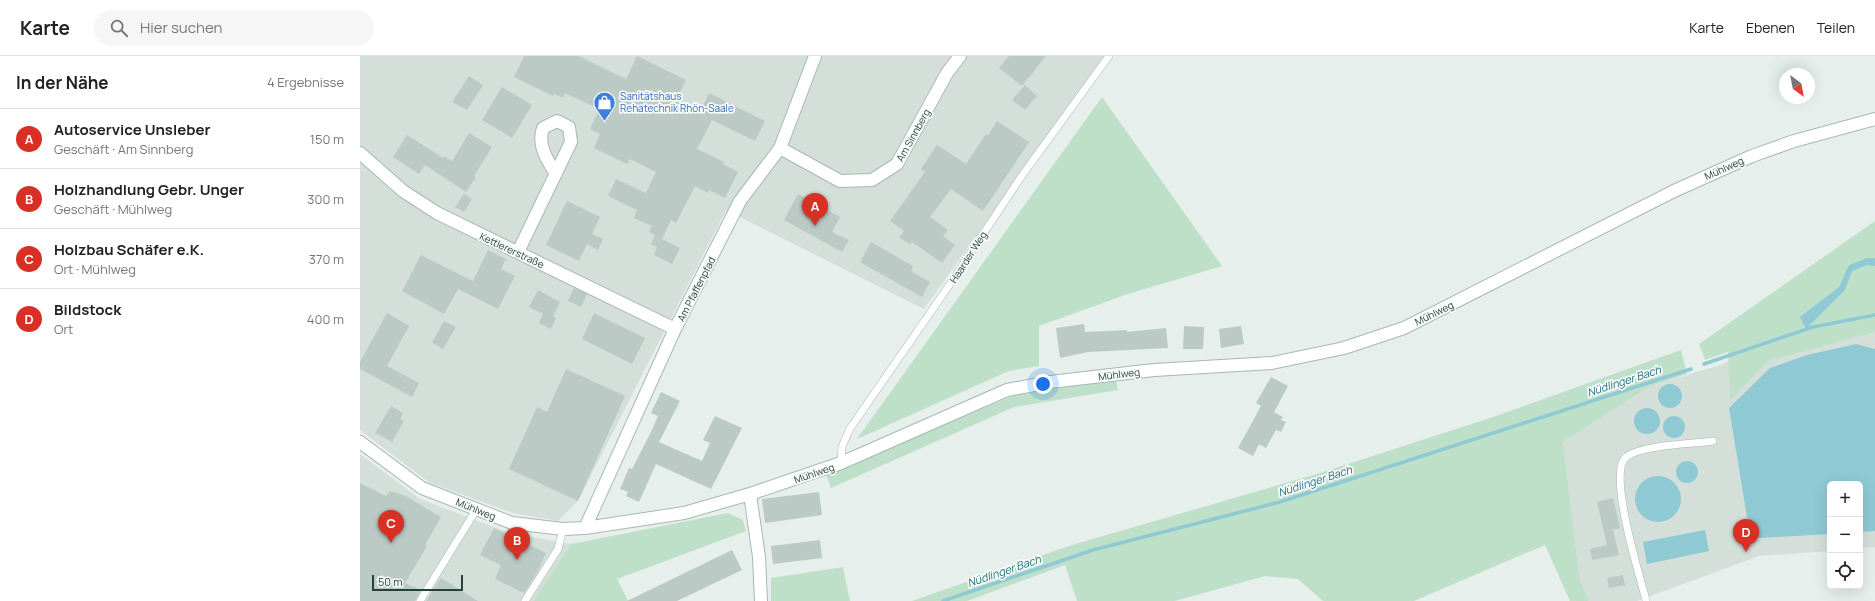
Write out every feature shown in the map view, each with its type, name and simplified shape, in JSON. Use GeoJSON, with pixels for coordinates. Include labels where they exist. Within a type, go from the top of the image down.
{"type":"FeatureCollection","features":[{"type":"Feature","properties":{"kind":"street","name":"Am Pfaffenpfad"},"geometry":{"type":"LineString","coordinates":[[585,528],[675,329],[740,201],[780,148],[815,56]]}},
{"type":"Feature","properties":{"kind":"street","name":"Am Sinnberg"},"geometry":{"type":"LineString","coordinates":[[780,148],[840,181],[872,180],[897,164],[948,73],[960,56]]}},
{"type":"Feature","properties":{"kind":"street","name":"Mühlweg"},"geometry":{"type":"LineString","coordinates":[[360,442],[422,488],[512,523],[563,529],[585,528],[684,513],[750,494],[841,463],[1007,390],[1050,382],[1154,370],[1272,363],[1344,348],[1404,328],[1674,191],[1752,156],[1794,141],[1875,119]]}},
{"type":"Feature","properties":{"kind":"street","name":"Kettlererstraße"},"geometry":{"type":"LineString","coordinates":[[360,153],[403,191],[437,213],[675,329]]}},
{"type":"Feature","properties":{"kind":"street"},"geometry":{"type":"LineString","coordinates":[[518,252],[556,174]]}},
{"type":"Feature","properties":{"kind":"street"},"geometry":{"type":"LineString","coordinates":[[750,494],[759,557],[761,601]]}},
{"type":"Feature","properties":{"kind":"lane","name":"Haarder Weg"},"geometry":{"type":"LineString","coordinates":[[841,463],[842,447],[849,430],[948,287],[1021,177],[1109,56]]}},
{"type":"Feature","properties":{"kind":"lane"},"geometry":{"type":"LineString","coordinates":[[1646,600],[1632,552],[1622,499],[1621,467],[1625,458],[1639,450],[1713,441]]}},
{"type":"Feature","properties":{"kind":"lane"},"geometry":{"type":"LineString","coordinates":[[420,601],[476,510]]}},
{"type":"Feature","properties":{"kind":"lane"},"geometry":{"type":"LineString","coordinates":[[525,601],[558,549],[563,529]]}},
{"type":"Feature","properties":{"kind":"shaded area"},"geometry":{"type":"Polygon","coordinates":[[[360,56],[1105,56],[924,309],[726,210],[578,501],[558,521],[513,513],[430,483],[360,430],[360,56]]]}},
{"type":"Feature","properties":{"kind":"shaded area"},"geometry":{"type":"Polygon","coordinates":[[[1875,321],[1875,547],[1863,548],[1863,481],[1827,481],[1827,551],[1759,556],[1637,601],[1589,601],[1580,582],[1563,442],[1651,386],[1720,365],[1744,355],[1875,321]]]}},
{"type":"Feature","properties":{"kind":"shaded area"},"geometry":{"type":"Polygon","coordinates":[[[360,454],[420,499],[509,533],[571,544],[533,601],[360,601],[360,454]]]}},
{"type":"Feature","properties":{"kind":"green space"},"geometry":{"type":"Polygon","coordinates":[[[1102,97],[1222,266],[1128,294],[1039,326],[1039,366],[1009,371],[857,439],[1102,97]]]}},
{"type":"Feature","properties":{"kind":"green space"},"geometry":{"type":"Polygon","coordinates":[[[1875,221],[1875,332],[1768,361],[1730,401],[1728,352],[1705,360],[1699,344],[1875,221]]]}},
{"type":"Feature","properties":{"kind":"green space"},"geometry":{"type":"Polygon","coordinates":[[[1681,350],[1687,374],[1651,386],[1563,442],[1580,581],[1589,601],[1570,601],[1545,545],[1414,601],[1323,601],[1298,579],[1265,576],[1175,601],[1077,601],[1065,565],[967,601],[912,601],[1072,545],[1317,474],[1490,418],[1681,350]]]}},
{"type":"Feature","properties":{"kind":"green space"},"geometry":{"type":"Polygon","coordinates":[[[1116,379],[1118,390],[1014,407],[831,488],[826,474],[1015,395],[1116,379]]]}},
{"type":"Feature","properties":{"kind":"green space"},"geometry":{"type":"Polygon","coordinates":[[[728,513],[743,520],[746,531],[617,579],[628,601],[533,601],[571,544],[728,513]]]}},
{"type":"Feature","properties":{"kind":"green space"},"geometry":{"type":"Polygon","coordinates":[[[843,567],[850,601],[771,601],[771,578],[843,567]]]}},
{"type":"Feature","properties":{"kind":"water"},"geometry":{"type":"Polygon","coordinates":[[[1867,258],[1875,258],[1875,266],[1867,265],[1852,271],[1845,290],[1806,329],[1800,317],[1839,287],[1849,265],[1867,258]]]}},
{"type":"Feature","properties":{"kind":"water"},"geometry":{"type":"Polygon","coordinates":[[[1856,344],[1875,349],[1875,531],[1863,532],[1863,481],[1827,481],[1827,534],[1759,538],[1747,517],[1729,408],[1770,368],[1807,355],[1856,344]]]}},
{"type":"Feature","properties":{"kind":"water"},"geometry":{"type":"Polygon","coordinates":[[[1670,384],[1679,387],[1682,396],[1679,405],[1670,408],[1661,405],[1658,396],[1661,387],[1670,384]]]}},
{"type":"Feature","properties":{"kind":"water"},"geometry":{"type":"Polygon","coordinates":[[[1647,408],[1656,412],[1660,421],[1656,430],[1647,434],[1638,430],[1634,421],[1638,412],[1647,408]]]}},
{"type":"Feature","properties":{"kind":"water"},"geometry":{"type":"Polygon","coordinates":[[[1674,416],[1682,419],[1685,427],[1682,435],[1674,438],[1666,435],[1663,427],[1666,419],[1674,416]]]}},
{"type":"Feature","properties":{"kind":"water"},"geometry":{"type":"Polygon","coordinates":[[[1687,461],[1695,464],[1698,472],[1695,480],[1687,483],[1679,480],[1676,472],[1679,464],[1687,461]]]}},
{"type":"Feature","properties":{"kind":"water"},"geometry":{"type":"Polygon","coordinates":[[[1658,476],[1671,480],[1677,486],[1681,499],[1677,512],[1671,518],[1658,522],[1645,518],[1639,512],[1635,499],[1639,486],[1645,480],[1658,476]]]}},
{"type":"Feature","properties":{"kind":"water"},"geometry":{"type":"Polygon","coordinates":[[[1705,530],[1709,551],[1647,564],[1643,542],[1705,530]]]}},
{"type":"Feature","properties":{"kind":"building"},"geometry":{"type":"Polygon","coordinates":[[[524,56],[579,56],[626,79],[637,56],[686,80],[676,101],[699,113],[709,93],[765,121],[755,141],[712,120],[697,149],[724,162],[723,164],[738,172],[725,198],[709,190],[708,193],[695,186],[676,223],[671,220],[662,239],[680,248],[672,264],[654,255],[657,247],[651,244],[655,235],[649,232],[652,226],[634,218],[637,210],[608,196],[616,179],[646,193],[656,172],[630,159],[627,164],[594,148],[600,134],[590,129],[599,109],[565,93],[563,98],[554,94],[553,96],[514,77],[524,56]]]}},
{"type":"Feature","properties":{"kind":"building"},"geometry":{"type":"Polygon","coordinates":[[[1009,56],[1046,56],[1022,86],[999,68],[1009,56]]]}},
{"type":"Feature","properties":{"kind":"building"},"geometry":{"type":"Polygon","coordinates":[[[469,76],[483,85],[467,110],[452,102],[469,76]]]}},
{"type":"Feature","properties":{"kind":"building"},"geometry":{"type":"Polygon","coordinates":[[[1025,85],[1037,96],[1025,110],[1012,100],[1025,85]]]}},
{"type":"Feature","properties":{"kind":"building"},"geometry":{"type":"Polygon","coordinates":[[[502,87],[532,105],[512,138],[482,120],[502,87]]]}},
{"type":"Feature","properties":{"kind":"building"},"geometry":{"type":"Polygon","coordinates":[[[997,121],[1029,142],[983,211],[951,189],[930,217],[948,230],[943,236],[955,245],[942,263],[912,242],[910,245],[899,237],[904,231],[890,221],[925,172],[921,169],[937,145],[966,164],[986,134],[988,135],[997,121]]]}},
{"type":"Feature","properties":{"kind":"building"},"geometry":{"type":"Polygon","coordinates":[[[469,133],[492,147],[466,192],[425,165],[419,174],[393,157],[407,135],[443,158],[444,156],[452,161],[469,133]]]}},
{"type":"Feature","properties":{"kind":"building"},"geometry":{"type":"Polygon","coordinates":[[[464,194],[472,199],[464,212],[455,207],[464,194]]]}},
{"type":"Feature","properties":{"kind":"building"},"geometry":{"type":"Polygon","coordinates":[[[798,194],[840,217],[832,232],[849,240],[842,252],[784,220],[798,194]]]}},
{"type":"Feature","properties":{"kind":"building"},"geometry":{"type":"Polygon","coordinates":[[[567,201],[600,217],[592,234],[603,239],[598,250],[587,244],[579,261],[546,245],[567,201]]]}},
{"type":"Feature","properties":{"kind":"building"},"geometry":{"type":"Polygon","coordinates":[[[871,242],[913,266],[911,271],[930,282],[922,297],[860,262],[871,242]]]}},
{"type":"Feature","properties":{"kind":"building"},"geometry":{"type":"Polygon","coordinates":[[[488,250],[506,259],[501,269],[515,276],[498,309],[458,289],[444,314],[402,291],[421,255],[473,281],[488,250]]]}},
{"type":"Feature","properties":{"kind":"building"},"geometry":{"type":"Polygon","coordinates":[[[574,288],[587,294],[581,307],[568,301],[574,288]]]}},
{"type":"Feature","properties":{"kind":"building"},"geometry":{"type":"Polygon","coordinates":[[[538,290],[560,302],[553,316],[556,318],[551,329],[539,323],[543,314],[529,307],[538,290]]]}},
{"type":"Feature","properties":{"kind":"building"},"geometry":{"type":"Polygon","coordinates":[[[387,313],[409,326],[387,366],[419,383],[412,397],[360,369],[360,362],[387,313]]]}},
{"type":"Feature","properties":{"kind":"building"},"geometry":{"type":"Polygon","coordinates":[[[594,313],[645,338],[632,364],[582,339],[594,313]]]}},
{"type":"Feature","properties":{"kind":"building"},"geometry":{"type":"Polygon","coordinates":[[[444,321],[456,327],[443,349],[432,342],[444,321]]]}},
{"type":"Feature","properties":{"kind":"building"},"geometry":{"type":"Polygon","coordinates":[[[1084,324],[1085,332],[1127,330],[1127,332],[1166,328],[1168,348],[1088,352],[1060,358],[1056,328],[1084,324]]]}},
{"type":"Feature","properties":{"kind":"building"},"geometry":{"type":"Polygon","coordinates":[[[1184,326],[1204,327],[1203,349],[1183,349],[1184,326]]]}},
{"type":"Feature","properties":{"kind":"building"},"geometry":{"type":"Polygon","coordinates":[[[1241,326],[1244,344],[1221,348],[1219,329],[1241,326]]]}},
{"type":"Feature","properties":{"kind":"building"},"geometry":{"type":"Polygon","coordinates":[[[566,369],[625,396],[578,501],[509,469],[537,407],[547,412],[566,369]]]}},
{"type":"Feature","properties":{"kind":"building"},"geometry":{"type":"Polygon","coordinates":[[[1271,377],[1288,386],[1274,412],[1283,417],[1281,420],[1286,422],[1281,432],[1276,430],[1266,448],[1259,444],[1253,456],[1238,448],[1261,406],[1256,403],[1271,377]]]}},
{"type":"Feature","properties":{"kind":"building"},"geometry":{"type":"Polygon","coordinates":[[[661,392],[680,401],[659,442],[702,461],[710,443],[703,440],[715,416],[742,428],[711,489],[656,464],[639,502],[626,496],[628,492],[620,489],[629,468],[632,469],[658,416],[651,413],[661,392]]]}},
{"type":"Feature","properties":{"kind":"building"},"geometry":{"type":"Polygon","coordinates":[[[391,406],[403,413],[400,419],[404,421],[392,442],[375,433],[391,406]]]}},
{"type":"Feature","properties":{"kind":"building"},"geometry":{"type":"Polygon","coordinates":[[[360,483],[386,496],[390,491],[406,496],[441,517],[425,545],[427,546],[405,583],[421,590],[415,601],[360,601],[360,483]]]}},
{"type":"Feature","properties":{"kind":"building"},"geometry":{"type":"Polygon","coordinates":[[[819,492],[822,515],[765,523],[762,499],[819,492]]]}},
{"type":"Feature","properties":{"kind":"building"},"geometry":{"type":"Polygon","coordinates":[[[1613,498],[1620,528],[1613,530],[1619,555],[1592,560],[1590,549],[1607,545],[1597,502],[1613,498]]]}},
{"type":"Feature","properties":{"kind":"building"},"geometry":{"type":"Polygon","coordinates":[[[494,528],[546,553],[537,573],[524,593],[495,579],[501,565],[480,555],[494,528]]]}},
{"type":"Feature","properties":{"kind":"building"},"geometry":{"type":"Polygon","coordinates":[[[820,540],[822,558],[773,564],[771,546],[820,540]]]}},
{"type":"Feature","properties":{"kind":"building"},"geometry":{"type":"Polygon","coordinates":[[[732,550],[742,570],[677,601],[627,601],[732,550]]]}},
{"type":"Feature","properties":{"kind":"building"},"geometry":{"type":"Polygon","coordinates":[[[1623,575],[1625,585],[1609,588],[1607,578],[1623,575]]]}},
{"type":"Feature","properties":{"kind":"building"},"geometry":{"type":"Polygon","coordinates":[[[441,578],[478,601],[426,601],[441,578]]]}},
{"type":"Feature","properties":{"kind":"waterway","name":"Nüdlinger Bach"},"geometry":{"type":"LineString","coordinates":[[1704,364],[1813,327],[1875,315]]}},
{"type":"Feature","properties":{"kind":"waterway","name":"Nüdlinger Bach"},"geometry":{"type":"LineString","coordinates":[[943,601],[1093,550],[1280,502],[1691,369]]}},
{"type":"Feature","properties":{"kind":"place","name":"Sanitätshaus Rehatechnik Rhön-Saale"},"geometry":{"type":"Point","coordinates":[605,122]}},
{"type":"Feature","properties":{"kind":"place","name":"Autoservice Unsleber"},"geometry":{"type":"Point","coordinates":[815,226]}},
{"type":"Feature","properties":{"kind":"place","name":"Holzbau Schäfer e.K."},"geometry":{"type":"Point","coordinates":[391,543]}},
{"type":"Feature","properties":{"kind":"place","name":"Bildstock"},"geometry":{"type":"Point","coordinates":[1746,552]}},
{"type":"Feature","properties":{"kind":"place","name":"Holzhandlung Gebr. Unger"},"geometry":{"type":"Point","coordinates":[517,560]}}]}
